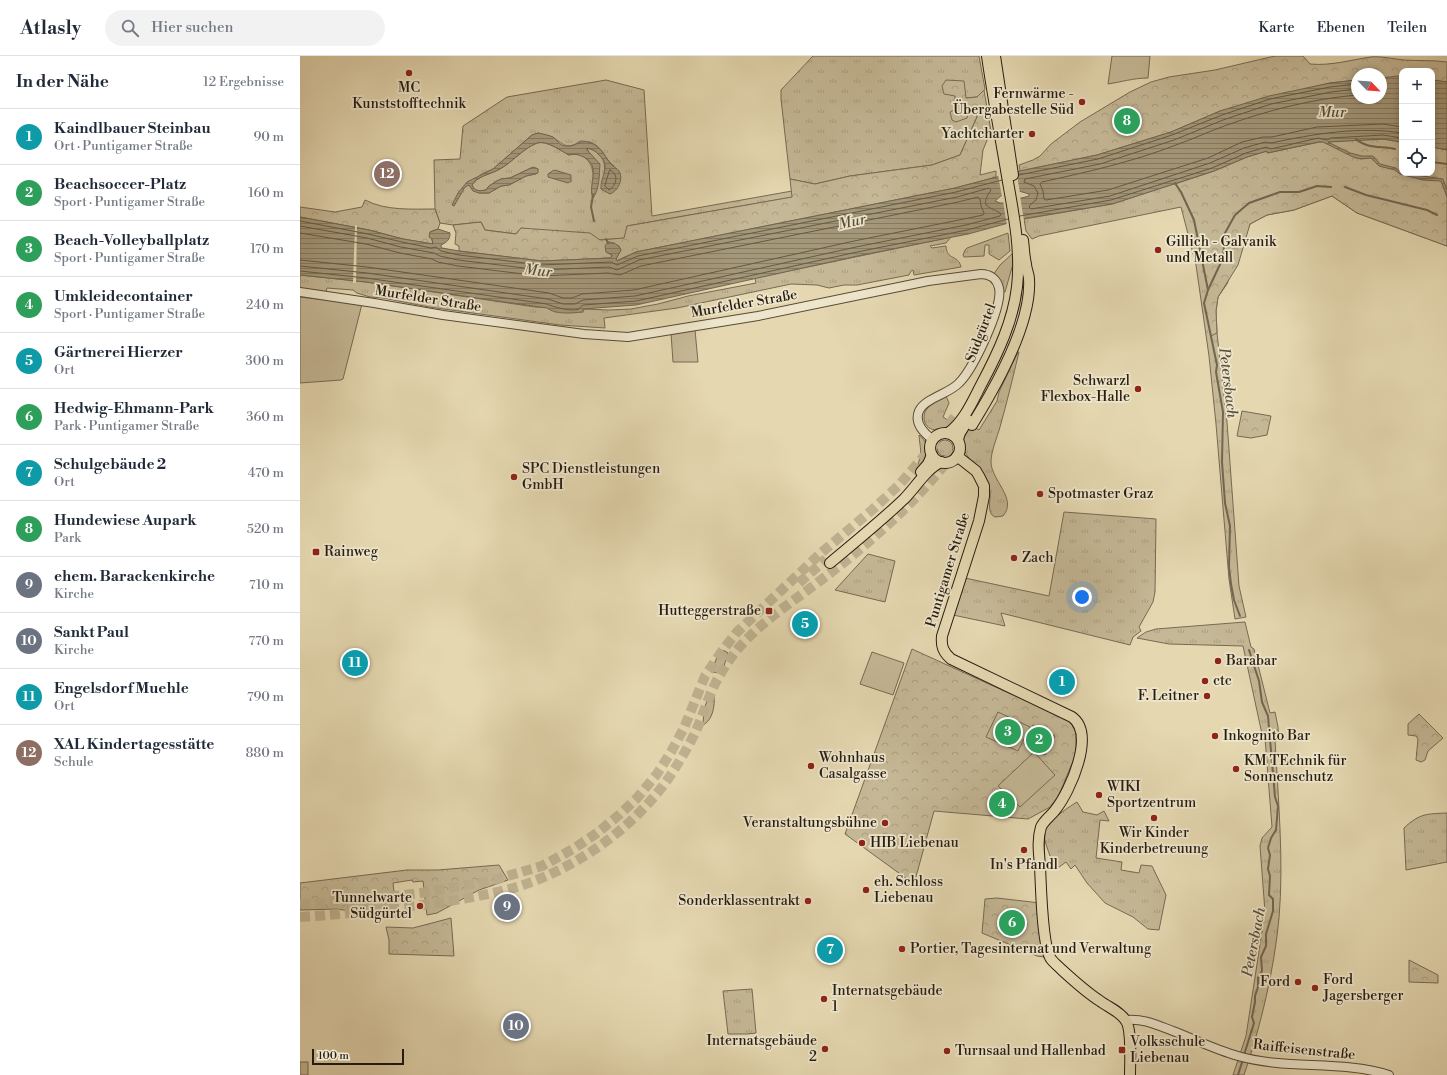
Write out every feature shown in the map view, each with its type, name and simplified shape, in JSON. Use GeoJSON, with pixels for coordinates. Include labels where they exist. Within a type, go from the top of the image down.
{"type":"FeatureCollection","features":[{"type":"Feature","properties":{"kind":"main road"},"geometry":{"type":"LineString","coordinates":[[987,56],[1008,159]]}},
{"type":"Feature","properties":{"kind":"main road"},"geometry":{"type":"LineString","coordinates":[[972,425],[1009,358],[1027,303],[1029,289],[1029,277],[1019,232],[1008,159],[995,56]]}},
{"type":"Feature","properties":{"kind":"main road"},"geometry":{"type":"LineString","coordinates":[[948,433],[957,425],[975,396],[1005,334],[1017,288],[1019,232]]}},
{"type":"Feature","properties":{"kind":"main road","name":"Südgürtel"},"geometry":{"type":"LineString","coordinates":[[956,415],[979,376],[998,334],[1008,301],[1017,255]]}},
{"type":"Feature","properties":{"kind":"main road"},"geometry":{"type":"LineString","coordinates":[[932,455],[928,464],[900,494],[828,561],[885,516],[905,498],[932,468],[941,462],[950,462],[958,456],[960,448],[958,439],[960,433],[991,380],[1011,335],[1020,302],[1026,266]]}},
{"type":"Feature","properties":{"kind":"main road"},"geometry":{"type":"LineString","coordinates":[[941,462],[932,455],[930,448],[932,439],[940,433],[948,433],[952,434],[958,439]]}},
{"type":"Feature","properties":{"kind":"main road","name":"Puntigamer Straße"},"geometry":{"type":"LineString","coordinates":[[958,456],[976,471],[984,486],[984,496],[979,521],[942,636],[943,650],[951,658],[1072,717],[1077,722],[1081,732],[1082,750],[1067,790],[1057,808],[1042,826],[1038,839],[1047,950],[1051,960],[1076,983],[1126,1020]]}},
{"type":"Feature","properties":{"kind":"main road"},"geometry":{"type":"LineString","coordinates":[[1126,1020],[1129,1034],[1130,1075]]}},
{"type":"Feature","properties":{"kind":"street","name":"Murfelder Straße"},"geometry":{"type":"LineString","coordinates":[[300,292],[451,316],[584,334],[628,337],[758,316],[928,281],[981,274],[988,275],[997,283],[999,295],[992,322],[974,364],[960,383],[924,404],[918,414],[922,429],[932,439]]}},
{"type":"Feature","properties":{"kind":"street","name":"Raiffeisenstraße"},"geometry":{"type":"LineString","coordinates":[[1126,1020],[1139,1019],[1238,1056],[1272,1062],[1364,1069],[1389,1075]]}},
{"type":"Feature","properties":{"kind":"green space"},"geometry":{"type":"Polygon","coordinates":[[[813,56],[979,56],[985,89],[977,97],[965,98],[955,95],[956,109],[976,111],[977,117],[960,155],[932,165],[850,176],[815,184],[790,179],[781,90],[813,56]]]}},
{"type":"Feature","properties":{"kind":"green space"},"geometry":{"type":"Polygon","coordinates":[[[1112,56],[1150,56],[1148,78],[1133,79],[1108,84],[1112,56]]]}},
{"type":"Feature","properties":{"kind":"green space"},"geometry":{"type":"Polygon","coordinates":[[[1275,56],[1303,56],[1310,64],[1383,57],[1404,60],[1447,62],[1447,82],[1435,80],[1435,68],[1399,68],[1399,77],[1387,78],[1387,68],[1351,68],[1351,81],[1330,83],[1220,111],[1171,132],[1097,155],[1020,171],[1019,165],[1040,156],[1051,144],[1080,122],[1130,92],[1151,82],[1169,77],[1215,70],[1275,56]]]}},
{"type":"Feature","properties":{"kind":"green space"},"geometry":{"type":"Polygon","coordinates":[[[606,80],[644,90],[652,216],[792,191],[793,197],[627,226],[625,238],[600,240],[521,228],[516,234],[485,230],[481,222],[453,225],[440,223],[435,209],[434,160],[460,159],[463,126],[507,97],[606,80]],[[538,133],[532,135],[493,169],[480,175],[470,186],[471,188],[479,193],[489,193],[501,186],[509,185],[526,176],[536,174],[538,169],[531,168],[510,178],[501,179],[489,186],[486,190],[476,190],[472,185],[477,180],[498,170],[527,149],[541,142],[554,146],[569,155],[575,154],[585,158],[591,165],[593,181],[599,178],[587,148],[598,153],[604,161],[604,176],[602,182],[614,166],[601,150],[593,144],[580,141],[576,144],[566,146],[552,137],[538,133]]]}},
{"type":"Feature","properties":{"kind":"green space"},"geometry":{"type":"Polygon","coordinates":[[[946,80],[964,81],[966,98],[977,97],[984,90],[991,131],[983,150],[980,175],[996,171],[996,177],[955,188],[636,252],[616,261],[621,250],[619,246],[613,243],[606,252],[612,255],[611,258],[542,261],[459,251],[459,246],[455,244],[456,233],[453,225],[481,222],[485,230],[516,234],[521,228],[590,233],[600,240],[624,238],[627,226],[792,197],[790,179],[815,184],[850,176],[932,165],[960,155],[977,117],[976,111],[969,111],[967,118],[956,122],[952,120],[950,112],[956,109],[955,96],[944,94],[942,86],[946,80]]]}},
{"type":"Feature","properties":{"kind":"green space"},"geometry":{"type":"Polygon","coordinates":[[[1383,139],[1399,142],[1399,176],[1435,176],[1435,148],[1447,150],[1447,246],[1357,213],[1332,196],[1294,210],[1267,215],[1250,224],[1227,284],[1218,297],[1216,311],[1227,422],[1239,586],[1246,617],[1235,619],[1229,579],[1209,356],[1196,265],[1181,207],[1039,236],[1032,239],[1026,231],[1024,219],[1112,204],[1221,168],[1319,142],[1383,139]]]}},
{"type":"Feature","properties":{"kind":"green space"},"geometry":{"type":"Polygon","coordinates":[[[1383,139],[1399,142],[1399,176],[1435,176],[1435,148],[1447,150],[1447,246],[1357,213],[1332,196],[1294,210],[1267,215],[1250,224],[1238,265],[1218,297],[1216,311],[1217,333],[1211,336],[1204,303],[1208,290],[1194,220],[1181,192],[1175,184],[1267,151],[1268,153],[1319,142],[1383,139]]]}},
{"type":"Feature","properties":{"kind":"green space"},"geometry":{"type":"Polygon","coordinates":[[[365,200],[373,204],[390,208],[435,209],[440,223],[438,229],[430,232],[433,244],[300,217],[300,207],[335,212],[362,207],[365,200]]]}},
{"type":"Feature","properties":{"kind":"green space"},"geometry":{"type":"Polygon","coordinates":[[[1008,233],[1010,251],[999,260],[989,254],[989,245],[985,245],[984,256],[964,257],[963,255],[967,248],[1008,233]]]}},
{"type":"Feature","properties":{"kind":"green space"},"geometry":{"type":"Polygon","coordinates":[[[951,237],[946,243],[930,246],[932,248],[946,246],[948,254],[958,260],[961,267],[914,275],[913,270],[909,275],[857,285],[844,285],[829,288],[817,285],[791,284],[677,308],[604,318],[605,328],[560,325],[429,307],[370,297],[357,293],[353,290],[327,288],[326,292],[300,290],[300,275],[366,282],[535,307],[609,310],[631,309],[756,283],[755,278],[951,237]]]}},
{"type":"Feature","properties":{"kind":"green space"},"geometry":{"type":"Polygon","coordinates":[[[1012,254],[1014,254],[1013,264],[1005,292],[1002,292],[993,275],[1000,265],[1012,254]]]}},
{"type":"Feature","properties":{"kind":"green space"},"geometry":{"type":"Polygon","coordinates":[[[300,297],[362,304],[343,379],[300,383],[300,297]]]}},
{"type":"Feature","properties":{"kind":"green space"},"geometry":{"type":"Polygon","coordinates":[[[695,330],[698,362],[673,362],[671,333],[695,330]]]}},
{"type":"Feature","properties":{"kind":"green space"},"geometry":{"type":"Polygon","coordinates":[[[1018,352],[1008,399],[991,458],[992,469],[1003,489],[1007,503],[1007,510],[1003,516],[995,517],[992,515],[990,509],[990,492],[988,484],[981,471],[967,455],[963,448],[962,439],[969,424],[979,430],[997,401],[999,392],[1018,352]]]}},
{"type":"Feature","properties":{"kind":"green space"},"geometry":{"type":"Polygon","coordinates":[[[946,396],[949,403],[943,417],[955,425],[942,430],[928,427],[924,419],[925,412],[932,404],[946,396]]]}},
{"type":"Feature","properties":{"kind":"green space"},"geometry":{"type":"Polygon","coordinates":[[[1242,411],[1271,416],[1267,435],[1251,438],[1237,436],[1242,411]]]}},
{"type":"Feature","properties":{"kind":"green space"},"geometry":{"type":"Polygon","coordinates":[[[919,435],[925,442],[928,449],[928,456],[918,469],[917,467],[921,454],[919,435]]]}},
{"type":"Feature","properties":{"kind":"green space"},"geometry":{"type":"Polygon","coordinates":[[[942,440],[948,440],[953,445],[951,454],[948,456],[942,456],[937,451],[937,445],[942,440]]]}},
{"type":"Feature","properties":{"kind":"green space"},"geometry":{"type":"Polygon","coordinates":[[[1064,512],[1156,519],[1155,592],[1153,602],[1139,627],[1141,631],[1133,637],[1130,645],[1001,613],[1005,626],[953,615],[965,578],[1049,596],[1064,512]]]}},
{"type":"Feature","properties":{"kind":"green space"},"geometry":{"type":"Polygon","coordinates":[[[868,554],[895,561],[885,602],[835,590],[868,554]]]}},
{"type":"Feature","properties":{"kind":"green space"},"geometry":{"type":"Polygon","coordinates":[[[1245,622],[1251,647],[1254,649],[1270,713],[1275,712],[1278,727],[1279,739],[1275,739],[1281,874],[1277,938],[1261,1017],[1244,1075],[1233,1075],[1246,1036],[1265,912],[1260,846],[1262,838],[1272,827],[1265,738],[1262,734],[1243,646],[1169,644],[1137,638],[1146,632],[1156,629],[1245,622]]]}},
{"type":"Feature","properties":{"kind":"green space"},"geometry":{"type":"Polygon","coordinates":[[[912,649],[1070,721],[1076,733],[1076,754],[1058,797],[1050,807],[1028,819],[934,811],[914,884],[845,834],[912,649]]]}},
{"type":"Feature","properties":{"kind":"green space"},"geometry":{"type":"Polygon","coordinates":[[[720,650],[728,653],[724,666],[719,673],[713,672],[713,667],[720,650]]]}},
{"type":"Feature","properties":{"kind":"green space"},"geometry":{"type":"Polygon","coordinates":[[[872,652],[904,663],[893,695],[860,684],[872,652]]]}},
{"type":"Feature","properties":{"kind":"green space"},"geometry":{"type":"Polygon","coordinates":[[[710,693],[714,696],[714,708],[709,720],[703,725],[704,709],[710,693]]]}},
{"type":"Feature","properties":{"kind":"green space"},"geometry":{"type":"Polygon","coordinates":[[[998,712],[1030,727],[1018,751],[986,737],[998,712]]]}},
{"type":"Feature","properties":{"kind":"green space"},"geometry":{"type":"Polygon","coordinates":[[[1419,714],[1443,738],[1428,751],[1425,760],[1421,762],[1416,760],[1418,739],[1416,736],[1408,735],[1408,724],[1419,714]]]}},
{"type":"Feature","properties":{"kind":"green space"},"geometry":{"type":"Polygon","coordinates":[[[1033,725],[1055,736],[1045,755],[1024,744],[1033,725]]]}},
{"type":"Feature","properties":{"kind":"green space"},"geometry":{"type":"Polygon","coordinates":[[[1034,752],[1055,775],[1020,807],[998,786],[1034,752]]]}},
{"type":"Feature","properties":{"kind":"green space"},"geometry":{"type":"Polygon","coordinates":[[[992,799],[1013,802],[1012,809],[991,806],[992,799]]]}},
{"type":"Feature","properties":{"kind":"green space"},"geometry":{"type":"Polygon","coordinates":[[[1077,802],[1083,812],[1097,815],[1104,811],[1109,821],[1100,820],[1096,858],[1122,862],[1121,870],[1139,873],[1141,865],[1152,866],[1166,895],[1159,930],[1148,929],[1133,917],[1105,903],[1087,883],[1075,865],[1071,869],[1066,862],[1055,870],[1044,834],[1053,820],[1077,802]]]}},
{"type":"Feature","properties":{"kind":"green space"},"geometry":{"type":"Polygon","coordinates":[[[1447,813],[1447,862],[1406,870],[1404,828],[1415,819],[1424,815],[1447,813]]]}},
{"type":"Feature","properties":{"kind":"green space"},"geometry":{"type":"Polygon","coordinates":[[[499,865],[508,880],[479,890],[437,913],[427,915],[423,881],[413,882],[412,880],[393,883],[397,918],[337,909],[300,910],[300,883],[407,870],[438,870],[499,865]]]}},
{"type":"Feature","properties":{"kind":"green space"},"geometry":{"type":"Polygon","coordinates":[[[997,898],[1040,903],[1044,957],[1037,956],[982,933],[985,899],[997,898]]]}},
{"type":"Feature","properties":{"kind":"green space"},"geometry":{"type":"Polygon","coordinates":[[[451,918],[454,956],[389,954],[389,940],[386,927],[413,928],[451,918]]]}},
{"type":"Feature","properties":{"kind":"green space"},"geometry":{"type":"Polygon","coordinates":[[[1409,960],[1438,975],[1438,983],[1409,982],[1409,960]]]}},
{"type":"Feature","properties":{"kind":"green space"},"geometry":{"type":"Polygon","coordinates":[[[752,989],[756,1033],[728,1034],[723,991],[752,989]]]}},
{"type":"Feature","properties":{"kind":"green space"},"geometry":{"type":"Polygon","coordinates":[[[300,1062],[308,1062],[308,1075],[300,1075],[300,1062]]]}},
{"type":"Feature","properties":{"kind":"water","name":"Mur"},"geometry":{"type":"Polygon","coordinates":[[[1399,76],[1399,142],[1383,139],[1328,142],[1350,153],[1362,156],[1373,156],[1380,164],[1396,168],[1399,170],[1399,173],[1395,170],[1379,166],[1371,158],[1361,159],[1353,157],[1323,142],[1319,142],[1267,153],[1267,151],[1247,157],[1214,171],[1112,204],[1027,218],[968,234],[857,256],[636,305],[583,309],[583,312],[559,313],[547,308],[366,282],[300,275],[300,217],[433,244],[432,239],[429,237],[430,232],[438,229],[450,233],[448,240],[441,245],[442,248],[542,261],[611,258],[612,255],[606,252],[605,246],[608,242],[610,242],[617,245],[621,250],[616,259],[617,261],[636,252],[955,188],[1020,171],[1097,155],[1171,132],[1220,111],[1269,96],[1330,83],[1351,81],[1351,104],[1387,104],[1387,77],[1399,76]],[[1019,191],[1002,195],[995,201],[1003,203],[1029,196],[1029,194],[1019,191]]]}},
{"type":"Feature","properties":{"kind":"water"},"geometry":{"type":"Polygon","coordinates":[[[1435,80],[1447,82],[1447,150],[1435,148],[1435,80]]]}},
{"type":"Feature","properties":{"kind":"water"},"geometry":{"type":"Polygon","coordinates":[[[538,133],[553,137],[560,144],[565,146],[572,146],[580,142],[587,142],[597,147],[619,171],[621,178],[618,188],[610,194],[601,189],[605,164],[597,152],[587,148],[587,150],[600,164],[598,186],[593,198],[593,171],[589,161],[584,157],[575,154],[569,155],[549,144],[541,142],[522,152],[498,170],[480,178],[472,185],[476,190],[486,190],[489,186],[501,179],[510,178],[534,167],[538,169],[538,173],[526,176],[509,185],[501,186],[489,193],[479,193],[473,191],[469,185],[465,187],[454,206],[452,205],[458,193],[467,182],[493,169],[532,135],[538,133]]]}},
{"type":"Feature","properties":{"kind":"water"},"geometry":{"type":"Polygon","coordinates":[[[554,170],[571,175],[571,181],[568,183],[548,177],[548,174],[554,170]]]}},
{"type":"Feature","properties":{"kind":"water","name":"Mur"},"geometry":{"type":"Polygon","coordinates":[[[1408,176],[1422,176],[1443,179],[1447,190],[1447,197],[1441,181],[1423,180],[1408,176]]]}},
{"type":"Feature","properties":{"kind":"pier"},"geometry":{"type":"Polygon","coordinates":[[[1016,170],[1020,193],[1002,197],[998,175],[1016,170]]]}},
{"type":"Feature","properties":{"kind":"pier"},"geometry":{"type":"Polygon","coordinates":[[[1020,196],[1024,221],[1007,226],[1003,201],[1020,196]]]}},
{"type":"Feature","properties":{"kind":"pier"},"geometry":{"type":"Polygon","coordinates":[[[355,225],[357,225],[356,283],[353,283],[355,225]]]}},
{"type":"Feature","properties":{"kind":"waterway"},"geometry":{"type":"LineString","coordinates":[[1356,139],[1369,146],[1395,149]]}},
{"type":"Feature","properties":{"kind":"waterway"},"geometry":{"type":"LineString","coordinates":[[1435,162],[1447,164]]}},
{"type":"Feature","properties":{"kind":"waterway","name":"Petersbach"},"geometry":{"type":"LineString","coordinates":[[1175,183],[1181,192],[1194,220],[1208,290],[1204,303],[1217,365],[1216,372],[1223,412],[1222,462],[1225,503],[1230,526],[1229,567],[1234,600],[1240,616]]}},
{"type":"Feature","properties":{"kind":"waterway"},"geometry":{"type":"LineString","coordinates":[[1208,290],[1223,258],[1225,233],[1235,215],[1249,203],[1280,192],[1299,192],[1317,186],[1331,187]]}},
{"type":"Feature","properties":{"kind":"waterway"},"geometry":{"type":"LineString","coordinates":[[1345,187],[1366,195],[1427,210],[1437,215]]}},
{"type":"Feature","properties":{"kind":"waterway"},"geometry":{"type":"LineString","coordinates":[[593,195],[591,207],[594,221]]}},
{"type":"Feature","properties":{"kind":"waterway"},"geometry":{"type":"LineString","coordinates":[[606,239],[608,243]]}},
{"type":"Feature","properties":{"kind":"waterway","name":"Petersbach"},"geometry":{"type":"LineString","coordinates":[[1244,1055],[1254,1023],[1252,1017],[1258,987],[1258,978],[1262,971],[1261,957],[1266,946],[1266,934],[1273,911],[1273,899],[1269,895],[1270,876],[1268,869],[1270,855],[1268,848],[1271,838],[1276,830],[1278,806],[1275,797],[1268,716],[1262,702],[1259,681],[1249,650]]}},
{"type":"Feature","properties":{"kind":"waterway","name":"Petersbach"},"geometry":{"type":"LineString","coordinates":[[1238,1075],[1243,1059]]}},
{"type":"Feature","properties":{"kind":"tunnel"},"geometry":{"type":"LineString","coordinates":[[300,904],[370,899],[421,893],[490,881],[542,866],[573,849],[597,833],[637,798],[657,774],[684,728],[705,676],[737,632],[821,553],[899,485],[939,439],[956,415]]}},
{"type":"Feature","properties":{"kind":"tunnel"},"geometry":{"type":"LineString","coordinates":[[300,917],[351,913],[451,901],[518,887],[562,869],[597,848],[642,810],[668,779],[695,733],[717,680],[741,645],[775,614],[859,550],[902,511],[946,463],[972,425]]}},
{"type":"Feature","properties":{"kind":"tunnel"},"geometry":{"type":"LineString","coordinates":[[799,583],[826,559]]}},
{"type":"Feature","properties":{"kind":"place","name":"MC Kunststofftechnik"},"geometry":{"type":"Point","coordinates":[409,73]}},
{"type":"Feature","properties":{"kind":"place","name":"Fernwärme - Übergabestelle Süd"},"geometry":{"type":"Point","coordinates":[1082,102]}},
{"type":"Feature","properties":{"kind":"place","name":"Hundewiese Aupark"},"geometry":{"type":"Point","coordinates":[1127,121]}},
{"type":"Feature","properties":{"kind":"place","name":"Yachtcharter"},"geometry":{"type":"Point","coordinates":[1032,134]}},
{"type":"Feature","properties":{"kind":"place","name":"XAL Kindertagesstätte"},"geometry":{"type":"Point","coordinates":[387,174]}},
{"type":"Feature","properties":{"kind":"place","name":"Gillich - Galvanik und Metall"},"geometry":{"type":"Point","coordinates":[1158,250]}},
{"type":"Feature","properties":{"kind":"place","name":"Schwarzl Flexbox-Halle"},"geometry":{"type":"Point","coordinates":[1138,389]}},
{"type":"Feature","properties":{"kind":"place","name":"SPC Dienstleistungen GmbH"},"geometry":{"type":"Point","coordinates":[514,477]}},
{"type":"Feature","properties":{"kind":"place","name":"Spotmaster Graz"},"geometry":{"type":"Point","coordinates":[1040,494]}},
{"type":"Feature","properties":{"kind":"place","name":"Rainweg"},"geometry":{"type":"Point","coordinates":[316,552]}},
{"type":"Feature","properties":{"kind":"place","name":"Zach"},"geometry":{"type":"Point","coordinates":[1014,558]}},
{"type":"Feature","properties":{"kind":"place","name":"Hutteggerstraße"},"geometry":{"type":"Point","coordinates":[769,611]}},
{"type":"Feature","properties":{"kind":"place","name":"Gärtnerei Hierzer"},"geometry":{"type":"Point","coordinates":[805,624]}},
{"type":"Feature","properties":{"kind":"place","name":"Barabar"},"geometry":{"type":"Point","coordinates":[1218,661]}},
{"type":"Feature","properties":{"kind":"place","name":"Engelsdorf Muehle"},"geometry":{"type":"Point","coordinates":[355,663]}},
{"type":"Feature","properties":{"kind":"place","name":"ctc"},"geometry":{"type":"Point","coordinates":[1205,681]}},
{"type":"Feature","properties":{"kind":"place","name":"Kaindlbauer Steinbau"},"geometry":{"type":"Point","coordinates":[1062,682]}},
{"type":"Feature","properties":{"kind":"place","name":"F. Leitner"},"geometry":{"type":"Point","coordinates":[1207,696]}},
{"type":"Feature","properties":{"kind":"place","name":"Beach-Volleyballplatz"},"geometry":{"type":"Point","coordinates":[1008,732]}},
{"type":"Feature","properties":{"kind":"place","name":"Inkognito Bar"},"geometry":{"type":"Point","coordinates":[1215,736]}},
{"type":"Feature","properties":{"kind":"place","name":"Beachsoccer-Platz"},"geometry":{"type":"Point","coordinates":[1039,740]}},
{"type":"Feature","properties":{"kind":"place","name":"Wohnhaus Casalgasse"},"geometry":{"type":"Point","coordinates":[811,766]}},
{"type":"Feature","properties":{"kind":"place","name":"KM TEchnik für Sonnenschutz"},"geometry":{"type":"Point","coordinates":[1236,769]}},
{"type":"Feature","properties":{"kind":"place","name":"WIKI Sportzentrum"},"geometry":{"type":"Point","coordinates":[1099,795]}},
{"type":"Feature","properties":{"kind":"place","name":"Umkleidecontainer"},"geometry":{"type":"Point","coordinates":[1002,804]}},
{"type":"Feature","properties":{"kind":"place","name":"Wir Kinder Kinderbetreuung"},"geometry":{"type":"Point","coordinates":[1154,818]}},
{"type":"Feature","properties":{"kind":"place","name":"Veranstaltungsbühne"},"geometry":{"type":"Point","coordinates":[885,823]}},
{"type":"Feature","properties":{"kind":"place","name":"HIB Liebenau"},"geometry":{"type":"Point","coordinates":[862,843]}},
{"type":"Feature","properties":{"kind":"place","name":"In's Pfandl"},"geometry":{"type":"Point","coordinates":[1024,850]}},
{"type":"Feature","properties":{"kind":"place","name":"eh. Schloss Liebenau"},"geometry":{"type":"Point","coordinates":[866,890]}},
{"type":"Feature","properties":{"kind":"place","name":"Sonderklassentrakt"},"geometry":{"type":"Point","coordinates":[808,901]}},
{"type":"Feature","properties":{"kind":"place","name":"Tunnelwarte Südgürtel"},"geometry":{"type":"Point","coordinates":[420,906]}},
{"type":"Feature","properties":{"kind":"place","name":"ehem. Barackenkirche"},"geometry":{"type":"Point","coordinates":[507,907]}},
{"type":"Feature","properties":{"kind":"place","name":"Hedwig-Ehmann-Park"},"geometry":{"type":"Point","coordinates":[1012,923]}},
{"type":"Feature","properties":{"kind":"place","name":"Portier, Tagesinternat und Verwaltung"},"geometry":{"type":"Point","coordinates":[902,949]}},
{"type":"Feature","properties":{"kind":"place","name":"Schulgebäude 2"},"geometry":{"type":"Point","coordinates":[830,950]}},
{"type":"Feature","properties":{"kind":"place","name":"Ford"},"geometry":{"type":"Point","coordinates":[1298,982]}},
{"type":"Feature","properties":{"kind":"place","name":"Ford Jagersberger"},"geometry":{"type":"Point","coordinates":[1315,988]}},
{"type":"Feature","properties":{"kind":"place","name":"Internatsgebäude 1"},"geometry":{"type":"Point","coordinates":[824,999]}},
{"type":"Feature","properties":{"kind":"place","name":"Sankt Paul"},"geometry":{"type":"Point","coordinates":[516,1026]}},
{"type":"Feature","properties":{"kind":"place","name":"Internatsgebäude 2"},"geometry":{"type":"Point","coordinates":[825,1049]}},
{"type":"Feature","properties":{"kind":"place","name":"Volksschule Liebenau"},"geometry":{"type":"Point","coordinates":[1122,1050]}},
{"type":"Feature","properties":{"kind":"place","name":"Turnsaal und Hallenbad"},"geometry":{"type":"Point","coordinates":[947,1051]}}]}
